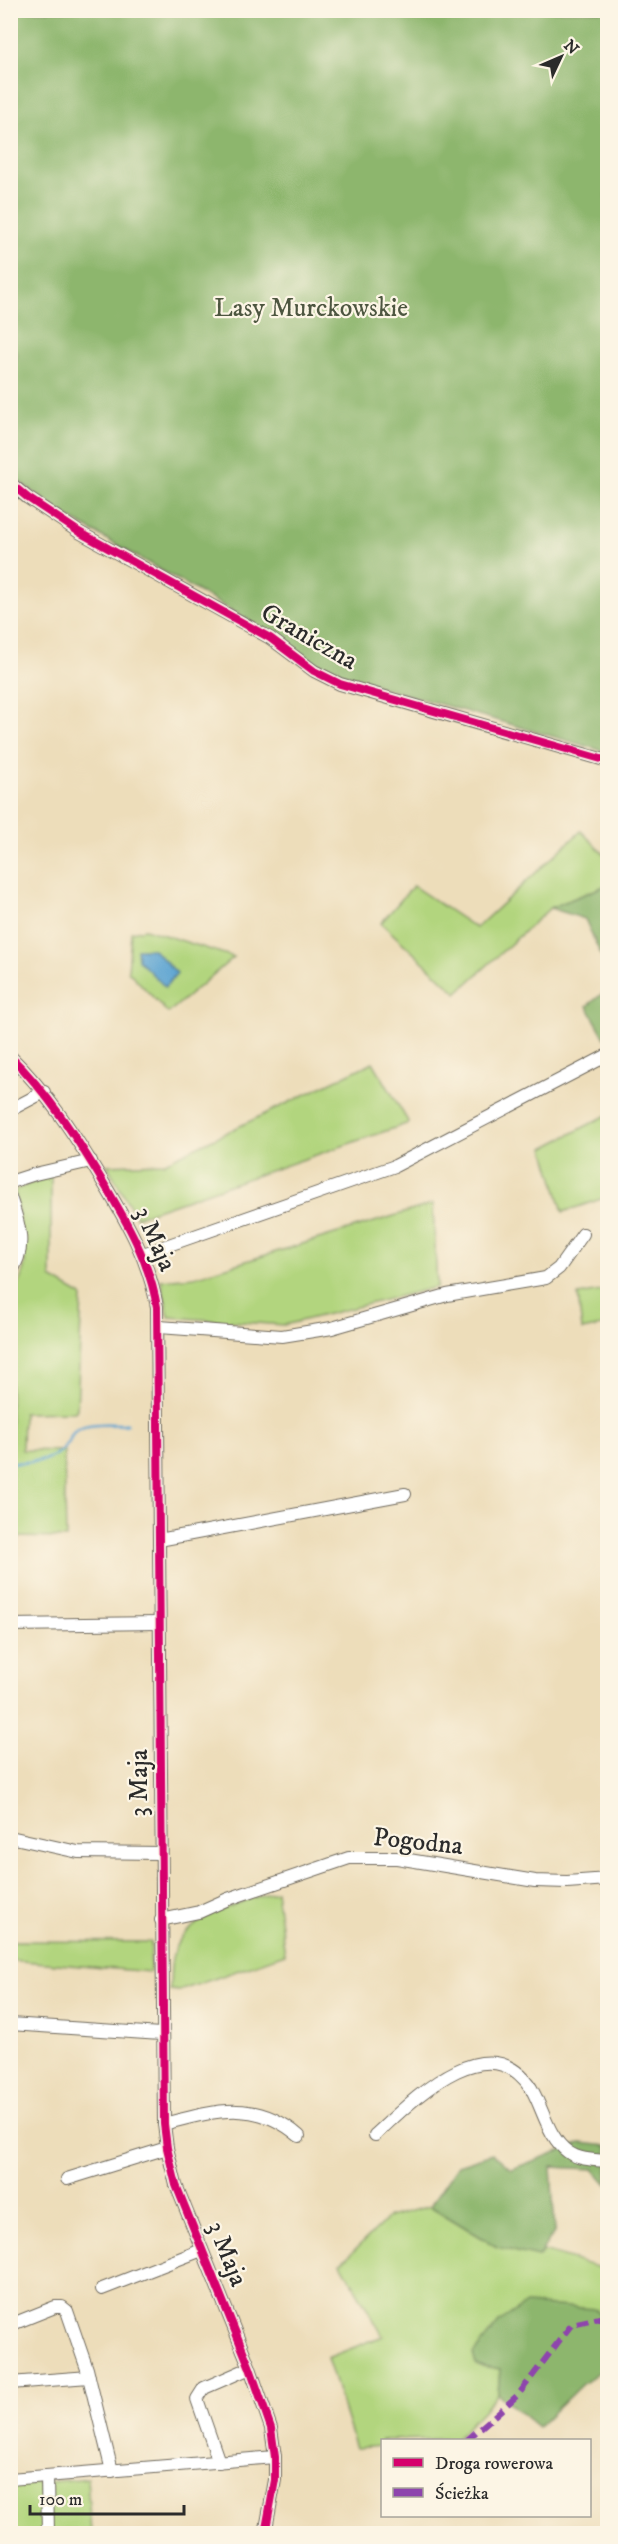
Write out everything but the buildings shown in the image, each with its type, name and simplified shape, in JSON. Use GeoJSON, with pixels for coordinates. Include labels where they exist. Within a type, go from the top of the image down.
{"type":"FeatureCollection","features":[{"type":"Feature","properties":{"kind":"street","name":"Graniczna"},"geometry":{"type":"LineString","coordinates":[[13,485],[79,532],[270,638],[314,671],[340,684],[608,761]]}},
{"type":"Feature","properties":{"kind":"street","name":"3 Maja"},"geometry":{"type":"LineString","coordinates":[[143,1254],[395,1166],[608,1055]]}},
{"type":"Feature","properties":{"kind":"street","name":"3 Maja"},"geometry":{"type":"LineString","coordinates":[[10,1056],[44,1092],[91,1161],[131,1228],[143,1254],[154,1290],[159,1327],[161,2034],[164,2124],[176,2185],[250,2368],[271,2428],[275,2480],[265,2534]]}},
{"type":"Feature","properties":{"kind":"street"},"geometry":{"type":"LineString","coordinates":[[10,1110],[44,1092]]}},
{"type":"Feature","properties":{"kind":"street"},"geometry":{"type":"LineString","coordinates":[[10,1182],[91,1161]]}},
{"type":"Feature","properties":{"kind":"street"},"geometry":{"type":"LineString","coordinates":[[10,1197],[21,1230],[22,1248],[18,1263],[10,1273]]}},
{"type":"Feature","properties":{"kind":"street"},"geometry":{"type":"LineString","coordinates":[[159,1327],[282,1336],[332,1328],[447,1295],[546,1278],[559,1268],[583,1234]]}},
{"type":"Feature","properties":{"kind":"street"},"geometry":{"type":"LineString","coordinates":[[159,1540],[405,1494]]}},
{"type":"Feature","properties":{"kind":"street"},"geometry":{"type":"LineString","coordinates":[[10,1625],[159,1623]]}},
{"type":"Feature","properties":{"kind":"street","name":"3 Maja"},"geometry":{"type":"LineString","coordinates":[[10,1838],[78,1852],[160,1853]]}},
{"type":"Feature","properties":{"kind":"street","name":"Pogodna"},"geometry":{"type":"LineString","coordinates":[[161,1920],[200,1912],[228,1899],[349,1858],[398,1858],[535,1881],[567,1882],[608,1879]]}},
{"type":"Feature","properties":{"kind":"street"},"geometry":{"type":"LineString","coordinates":[[10,2024],[161,2034]]}},
{"type":"Feature","properties":{"kind":"street"},"geometry":{"type":"LineString","coordinates":[[375,2135],[436,2082],[452,2073],[494,2062],[516,2070],[525,2080],[552,2131],[567,2151],[584,2159],[608,2161]]}},
{"type":"Feature","properties":{"kind":"street"},"geometry":{"type":"LineString","coordinates":[[164,2124],[206,2113],[234,2109],[254,2111],[271,2117],[299,2136]]}},
{"type":"Feature","properties":{"kind":"street"},"geometry":{"type":"LineString","coordinates":[[67,2179],[167,2148]]}},
{"type":"Feature","properties":{"kind":"street","name":"3 Maja"},"geometry":{"type":"LineString","coordinates":[[102,2289],[202,2250]]}},
{"type":"Feature","properties":{"kind":"street"},"geometry":{"type":"LineString","coordinates":[[10,2325],[55,2307],[62,2307],[66,2311],[90,2377],[112,2471]]}},
{"type":"Feature","properties":{"kind":"street"},"geometry":{"type":"LineString","coordinates":[[219,2462],[197,2399],[198,2393],[204,2388],[250,2368]]}},
{"type":"Feature","properties":{"kind":"street"},"geometry":{"type":"LineString","coordinates":[[10,2383],[90,2377]]}},
{"type":"Feature","properties":{"kind":"street"},"geometry":{"type":"LineString","coordinates":[[10,2479],[275,2457]]}},
{"type":"Feature","properties":{"kind":"street"},"geometry":{"type":"LineString","coordinates":[[47,2476],[48,2534]]}},
{"type":"Feature","properties":{"kind":"green space","name":"Lasy Murckowskie"},"geometry":{"type":"Polygon","coordinates":[[[10,11],[607,11],[607,752],[384,688],[321,666],[293,651],[236,613],[66,516],[11,475],[11,370],[18,354],[10,348],[10,11]]]}},
{"type":"Feature","properties":{"kind":"green space"},"geometry":{"type":"Polygon","coordinates":[[[581,831],[607,857],[607,885],[550,908],[457,993],[381,923],[413,886],[476,928],[581,831]]]}},
{"type":"Feature","properties":{"kind":"green space"},"geometry":{"type":"Polygon","coordinates":[[[607,885],[607,969],[585,919],[550,908],[607,885]]]}},
{"type":"Feature","properties":{"kind":"green space"},"geometry":{"type":"Polygon","coordinates":[[[145,929],[234,957],[168,1013],[128,971],[131,932],[145,929]]]}},
{"type":"Feature","properties":{"kind":"green space"},"geometry":{"type":"Polygon","coordinates":[[[607,990],[607,1037],[605,1038],[587,1006],[607,990]]]}},
{"type":"Feature","properties":{"kind":"green space"},"geometry":{"type":"Polygon","coordinates":[[[373,1062],[409,1123],[136,1217],[107,1165],[163,1163],[373,1062]]]}},
{"type":"Feature","properties":{"kind":"green space"},"geometry":{"type":"Polygon","coordinates":[[[607,1115],[607,1197],[563,1212],[544,1148],[607,1115]]]}},
{"type":"Feature","properties":{"kind":"green space"},"geometry":{"type":"Polygon","coordinates":[[[51,1175],[51,1278],[82,1296],[77,1409],[75,1412],[23,1413],[22,1450],[64,1451],[66,1538],[11,1537],[10,1308],[13,1307],[25,1264],[15,1190],[51,1175]]]}},
{"type":"Feature","properties":{"kind":"green space"},"geometry":{"type":"Polygon","coordinates":[[[433,1204],[437,1287],[284,1325],[169,1317],[161,1280],[194,1277],[433,1204]]]}},
{"type":"Feature","properties":{"kind":"green space"},"geometry":{"type":"Polygon","coordinates":[[[607,1290],[607,1325],[582,1330],[578,1295],[607,1290]]]}},
{"type":"Feature","properties":{"kind":"green space"},"geometry":{"type":"Polygon","coordinates":[[[276,1891],[285,1954],[179,1991],[170,1990],[173,1953],[183,1936],[206,1918],[220,1911],[276,1891]]]}},
{"type":"Feature","properties":{"kind":"green space"},"geometry":{"type":"Polygon","coordinates":[[[11,1941],[151,1942],[150,1972],[11,1960],[11,1941]]]}},
{"type":"Feature","properties":{"kind":"green space"},"geometry":{"type":"Polygon","coordinates":[[[581,2143],[607,2146],[607,2184],[594,2169],[551,2167],[555,2231],[538,2257],[497,2247],[430,2206],[458,2165],[492,2154],[512,2169],[581,2143]]]}},
{"type":"Feature","properties":{"kind":"green space"},"geometry":{"type":"Polygon","coordinates":[[[430,2206],[497,2247],[538,2257],[543,2251],[607,2270],[607,2324],[596,2309],[500,2369],[498,2394],[456,2439],[381,2439],[381,2446],[356,2448],[327,2358],[383,2336],[341,2263],[389,2217],[430,2206]]]}},
{"type":"Feature","properties":{"kind":"green space"},"geometry":{"type":"Polygon","coordinates":[[[526,2304],[596,2309],[607,2324],[607,2366],[581,2385],[538,2427],[498,2394],[500,2369],[476,2365],[473,2354],[499,2322],[526,2304]]]}},
{"type":"Feature","properties":{"kind":"green space"},"geometry":{"type":"Polygon","coordinates":[[[87,2478],[91,2533],[11,2533],[10,2486],[87,2478]]]}},
{"type":"Feature","properties":{"kind":"water"},"geometry":{"type":"Polygon","coordinates":[[[137,949],[153,949],[177,973],[165,987],[138,960],[137,949]]]}},
{"type":"Feature","properties":{"kind":"waterway"},"geometry":{"type":"LineString","coordinates":[[10,1464],[55,1456],[75,1431],[85,1426],[127,1424]]}},
{"type":"Feature","properties":{"kind":"marked path"},"geometry":{"type":"LineString","coordinates":[[468,2439],[518,2395],[572,2324],[608,2316]]}},
{"type":"Feature","properties":{"kind":"cycle path"},"geometry":{"type":"LineString","coordinates":[[10,483],[28,498],[79,532],[270,638],[314,671],[340,684],[608,761]]}},
{"type":"Feature","properties":{"kind":"cycle path"},"geometry":{"type":"LineString","coordinates":[[10,1056],[61,1116],[112,1197],[143,1257],[157,1307],[164,2124],[176,2185],[250,2368],[271,2428],[275,2480],[265,2534]]}}]}
